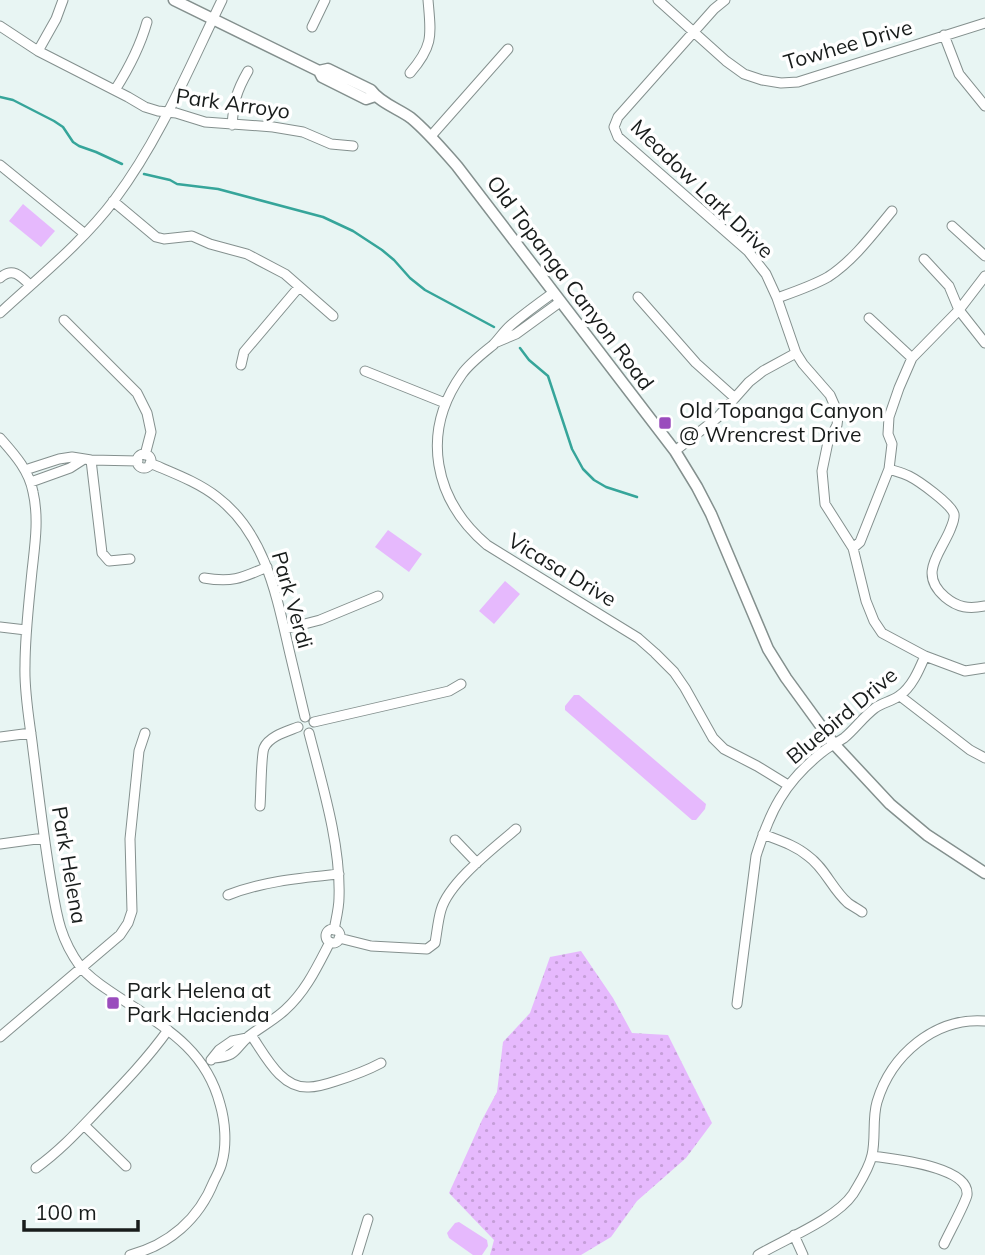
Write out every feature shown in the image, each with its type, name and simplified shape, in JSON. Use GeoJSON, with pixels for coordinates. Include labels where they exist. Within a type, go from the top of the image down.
{"type":"FeatureCollection","features":[{"type":"Feature","properties":{"kind":"street"},"geometry":{"type":"LineString","coordinates":[[38,51],[63,0]]}},
{"type":"Feature","properties":{"kind":"street","name":"Old Topanga Canyon Road"},"geometry":{"type":"LineString","coordinates":[[174,0],[319,71],[322,77],[366,99],[375,96],[404,113],[431,136],[457,166],[675,450],[710,514],[768,649],[834,744],[890,804],[927,835],[985,873]]}},
{"type":"Feature","properties":{"kind":"street"},"geometry":{"type":"LineString","coordinates":[[0,313],[85,234],[113,201],[142,158],[167,112],[222,0]]}},
{"type":"Feature","properties":{"kind":"street"},"geometry":{"type":"LineString","coordinates":[[312,27],[325,0]]}},
{"type":"Feature","properties":{"kind":"street"},"geometry":{"type":"LineString","coordinates":[[410,73],[422,59],[431,36],[428,0]]}},
{"type":"Feature","properties":{"kind":"street","name":"Towhee Drive"},"geometry":{"type":"LineString","coordinates":[[658,0],[744,74],[780,83],[798,82],[985,23]]}},
{"type":"Feature","properties":{"kind":"street"},"geometry":{"type":"LineString","coordinates":[[693,32],[725,0]]}},
{"type":"Feature","properties":{"kind":"street"},"geometry":{"type":"LineString","coordinates":[[116,90],[142,41],[146,22]]}},
{"type":"Feature","properties":{"kind":"street","name":"Park Arroyo"},"geometry":{"type":"LineString","coordinates":[[0,26],[38,51],[145,107],[186,115],[205,122],[303,132],[331,144],[353,146]]}},
{"type":"Feature","properties":{"kind":"street","name":"Meadow Lark Drive"},"geometry":{"type":"LineString","coordinates":[[693,32],[618,117],[614,127],[618,137],[748,251],[766,274],[796,353],[830,395],[837,411],[837,425],[828,442],[821,471],[825,504],[853,548],[866,601],[874,621],[883,633],[925,656],[965,671],[985,668]]}},
{"type":"Feature","properties":{"kind":"street"},"geometry":{"type":"LineString","coordinates":[[944,35],[959,74],[985,106]]}},
{"type":"Feature","properties":{"kind":"street"},"geometry":{"type":"LineString","coordinates":[[431,136],[508,49]]}},
{"type":"Feature","properties":{"kind":"street"},"geometry":{"type":"LineString","coordinates":[[233,125],[237,89],[248,71]]}},
{"type":"Feature","properties":{"kind":"street"},"geometry":{"type":"LineString","coordinates":[[0,164],[85,234]]}},
{"type":"Feature","properties":{"kind":"street"},"geometry":{"type":"LineString","coordinates":[[113,201],[156,237],[164,239],[192,236],[247,254],[285,274],[333,316]]}},
{"type":"Feature","properties":{"kind":"street"},"geometry":{"type":"LineString","coordinates":[[777,298],[828,277],[843,265],[892,211]]}},
{"type":"Feature","properties":{"kind":"street"},"geometry":{"type":"LineString","coordinates":[[952,226],[985,256]]}},
{"type":"Feature","properties":{"kind":"street"},"geometry":{"type":"LineString","coordinates":[[924,259],[949,286],[959,310],[985,343]]}},
{"type":"Feature","properties":{"kind":"street"},"geometry":{"type":"LineString","coordinates":[[0,278],[6,272],[12,272],[20,275],[30,285]]}},
{"type":"Feature","properties":{"kind":"street"},"geometry":{"type":"LineString","coordinates":[[853,548],[860,542],[889,469],[892,444],[888,434],[889,417],[912,358],[959,310],[985,276]]}},
{"type":"Feature","properties":{"kind":"street"},"geometry":{"type":"LineString","coordinates":[[241,365],[244,352],[299,287]]}},
{"type":"Feature","properties":{"kind":"street"},"geometry":{"type":"LineString","coordinates":[[638,297],[696,363],[735,398]]}},
{"type":"Feature","properties":{"kind":"street","name":"Vicasa Drive"},"geometry":{"type":"LineString","coordinates":[[557,298],[510,326],[464,372],[445,403],[438,439],[439,467],[450,501],[460,518],[487,545],[638,638],[656,653],[685,688],[713,738],[724,749],[788,785]]}},
{"type":"Feature","properties":{"kind":"street"},"geometry":{"type":"LineString","coordinates":[[869,318],[912,358]]}},
{"type":"Feature","properties":{"kind":"street"},"geometry":{"type":"LineString","coordinates":[[64,320],[138,393],[147,413],[150,432],[144,459]]}},
{"type":"Feature","properties":{"kind":"street"},"geometry":{"type":"LineString","coordinates":[[675,450],[711,423],[749,382],[796,353]]}},
{"type":"Feature","properties":{"kind":"street"},"geometry":{"type":"LineString","coordinates":[[365,371],[445,403]]}},
{"type":"Feature","properties":{"kind":"street","name":"Park Helena"},"geometry":{"type":"LineString","coordinates":[[0,438],[25,470],[31,482],[36,507],[24,669],[44,838],[58,924],[81,967],[97,983],[181,1039],[204,1065],[216,1089],[223,1114],[223,1160],[198,1211],[181,1230],[166,1240],[148,1250],[131,1255]]}},
{"type":"Feature","properties":{"kind":"street","name":"Park Verdi"},"geometry":{"type":"LineString","coordinates":[[25,470],[72,457],[144,459],[192,482],[227,505],[256,543],[267,567],[285,629],[305,717]]}},
{"type":"Feature","properties":{"kind":"street"},"geometry":{"type":"LineString","coordinates":[[88,459],[102,553],[109,561],[130,559]]}},
{"type":"Feature","properties":{"kind":"street","name":"Park Verdi"},"geometry":{"type":"LineString","coordinates":[[31,482],[88,459]]}},
{"type":"Feature","properties":{"kind":"street"},"geometry":{"type":"LineString","coordinates":[[889,469],[910,477],[929,490],[954,514],[954,522],[932,566],[936,586],[960,607],[985,606]]}},
{"type":"Feature","properties":{"kind":"street"},"geometry":{"type":"LineString","coordinates":[[204,578],[220,581],[239,579],[267,567]]}},
{"type":"Feature","properties":{"kind":"street"},"geometry":{"type":"LineString","coordinates":[[285,629],[320,620],[378,596]]}},
{"type":"Feature","properties":{"kind":"street"},"geometry":{"type":"LineString","coordinates":[[0,627],[26,630]]}},
{"type":"Feature","properties":{"kind":"street","name":"Bluebird Drive"},"geometry":{"type":"LineString","coordinates":[[737,1004],[757,856],[769,817],[788,785],[823,751],[846,736],[876,708],[900,696],[914,678],[925,656]]}},
{"type":"Feature","properties":{"kind":"street"},"geometry":{"type":"LineString","coordinates":[[314,722],[449,691],[461,684]]}},
{"type":"Feature","properties":{"kind":"street"},"geometry":{"type":"LineString","coordinates":[[900,696],[970,750],[985,758]]}},
{"type":"Feature","properties":{"kind":"street"},"geometry":{"type":"LineString","coordinates":[[305,717],[314,722],[315,728],[309,733],[301,732],[299,722],[305,717]]}},
{"type":"Feature","properties":{"kind":"street"},"geometry":{"type":"LineString","coordinates":[[260,806],[264,748],[279,735],[299,727]]}},
{"type":"Feature","properties":{"kind":"street"},"geometry":{"type":"LineString","coordinates":[[0,737],[31,733]]}},
{"type":"Feature","properties":{"kind":"street"},"geometry":{"type":"LineString","coordinates":[[0,1037],[120,935],[128,923],[132,911],[130,839],[139,751],[145,733]]}},
{"type":"Feature","properties":{"kind":"street"},"geometry":{"type":"LineString","coordinates":[[204,1065],[214,1058],[225,1057],[231,1048],[238,1050],[249,1037],[285,1010],[310,982],[334,937],[339,901],[339,874],[334,837],[309,733]]}},
{"type":"Feature","properties":{"kind":"street"},"geometry":{"type":"LineString","coordinates":[[334,937],[370,946],[427,949],[435,943],[441,908],[451,890],[516,829]]}},
{"type":"Feature","properties":{"kind":"street"},"geometry":{"type":"LineString","coordinates":[[763,834],[793,846],[809,856],[849,904],[862,912]]}},
{"type":"Feature","properties":{"kind":"street"},"geometry":{"type":"LineString","coordinates":[[0,844],[44,838]]}},
{"type":"Feature","properties":{"kind":"street"},"geometry":{"type":"LineString","coordinates":[[455,840],[477,863]]}},
{"type":"Feature","properties":{"kind":"street"},"geometry":{"type":"LineString","coordinates":[[228,895],[251,886],[339,874]]}},
{"type":"Feature","properties":{"kind":"street"},"geometry":{"type":"LineString","coordinates":[[758,1255],[831,1215],[850,1197],[866,1172],[872,1156],[876,1104],[886,1079],[903,1055],[926,1036],[951,1024],[985,1021]]}},
{"type":"Feature","properties":{"kind":"street"},"geometry":{"type":"LineString","coordinates":[[36,1168],[84,1125],[155,1049],[168,1030]]}},
{"type":"Feature","properties":{"kind":"street"},"geometry":{"type":"LineString","coordinates":[[249,1037],[275,1070],[300,1087],[324,1085],[365,1072],[381,1063]]}},
{"type":"Feature","properties":{"kind":"street"},"geometry":{"type":"LineString","coordinates":[[84,1125],[127,1166]]}},
{"type":"Feature","properties":{"kind":"street"},"geometry":{"type":"LineString","coordinates":[[872,1156],[931,1166],[958,1178],[964,1184],[967,1195],[944,1244]]}},
{"type":"Feature","properties":{"kind":"street"},"geometry":{"type":"LineString","coordinates":[[357,1255],[368,1219]]}},
{"type":"Feature","properties":{"kind":"street"},"geometry":{"type":"LineString","coordinates":[[794,1235],[803,1255]]}},
{"type":"Feature","properties":{"kind":"shaded area"},"geometry":{"type":"Polygon","coordinates":[[[23,204],[55,231],[41,247],[9,221],[23,204]]]}},
{"type":"Feature","properties":{"kind":"shaded area"},"geometry":{"type":"Polygon","coordinates":[[[388,530],[422,554],[409,572],[375,547],[388,530]]]}},
{"type":"Feature","properties":{"kind":"shaded area"},"geometry":{"type":"Polygon","coordinates":[[[505,581],[520,594],[494,624],[479,611],[505,581]]]}},
{"type":"Feature","properties":{"kind":"shaded area"},"geometry":{"type":"Polygon","coordinates":[[[574,695],[579,695],[706,804],[696,820],[692,820],[565,710],[574,695]]]}},
{"type":"Feature","properties":{"kind":"shaded area"},"geometry":{"type":"Polygon","coordinates":[[[581,951],[613,998],[632,1033],[668,1035],[712,1123],[686,1158],[637,1201],[611,1237],[581,1255],[490,1255],[494,1240],[449,1193],[497,1092],[503,1042],[530,1013],[550,957],[581,951]]]}},
{"type":"Feature","properties":{"kind":"shaded area"},"geometry":{"type":"Polygon","coordinates":[[[459,1222],[487,1240],[488,1246],[482,1255],[473,1255],[449,1238],[447,1233],[459,1222]]]}},
{"type":"Feature","properties":{"kind":"waterway"},"geometry":{"type":"LineString","coordinates":[[0,97],[13,100],[54,121],[63,127],[79,146],[122,164]]}},
{"type":"Feature","properties":{"kind":"waterway"},"geometry":{"type":"LineString","coordinates":[[144,174],[177,184],[218,189],[323,217],[353,231],[382,250],[425,290],[494,327]]}},
{"type":"Feature","properties":{"kind":"waterway"},"geometry":{"type":"LineString","coordinates":[[520,348],[529,360],[548,376],[572,449],[583,469],[606,487],[637,497]]}},
{"type":"Feature","properties":{"kind":"place","name":"Old Topanga Canyon @ Wrencrest Drive"},"geometry":{"type":"Point","coordinates":[665,423]}},
{"type":"Feature","properties":{"kind":"place","name":"Park Helena at Park Hacienda"},"geometry":{"type":"Point","coordinates":[113,1003]}}]}
